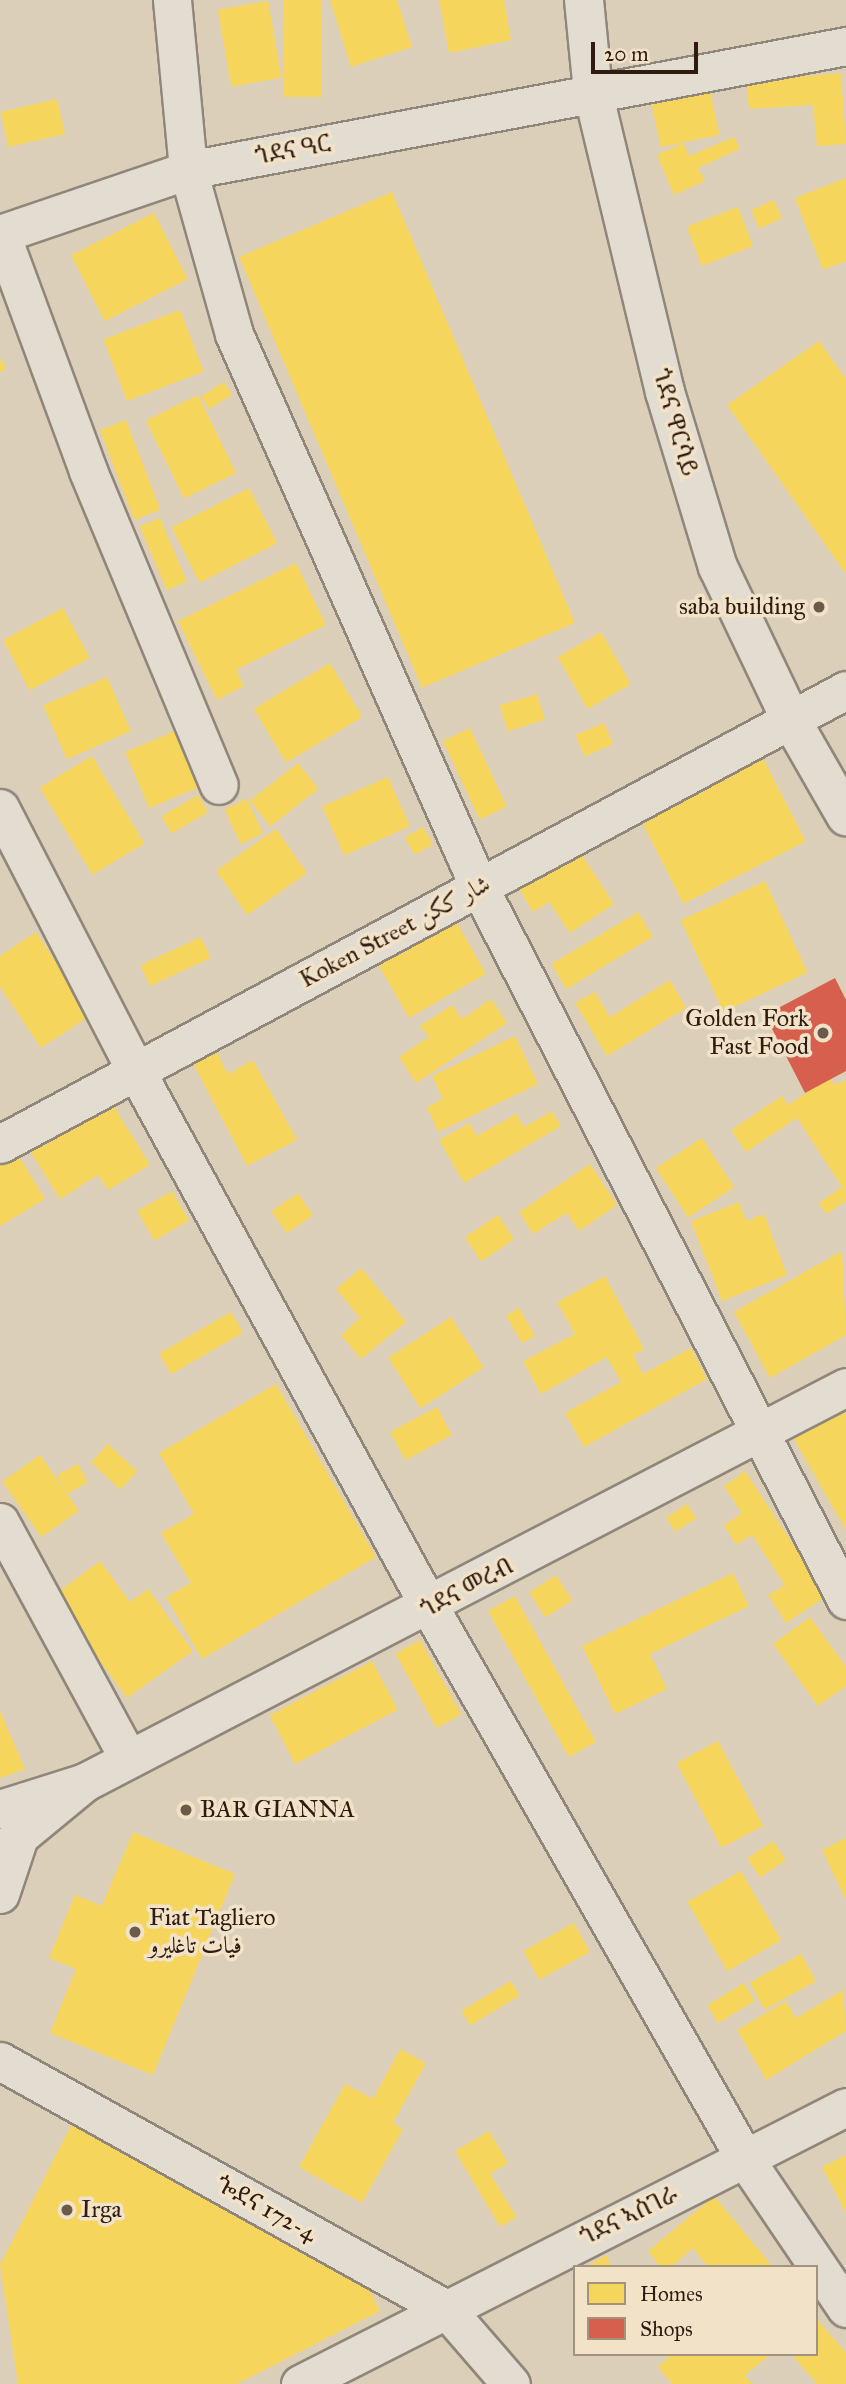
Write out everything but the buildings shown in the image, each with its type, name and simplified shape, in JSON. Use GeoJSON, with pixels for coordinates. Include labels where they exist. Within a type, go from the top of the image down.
{"type":"FeatureCollection","features":[{"type":"Feature","properties":{"kind":"main road","name":"ጎደና ዋርሳይ"},"geometry":{"type":"LineString","coordinates":[[584,0],[593,92],[665,391],[718,567],[791,720],[846,816]]}},
{"type":"Feature","properties":{"kind":"street"},"geometry":{"type":"LineString","coordinates":[[172,0],[188,170],[234,334],[478,887],[756,1435],[846,1600]]}},
{"type":"Feature","properties":{"kind":"street","name":"ጎደና ዓር"},"geometry":{"type":"LineString","coordinates":[[0,234],[188,170],[846,46]]}},
{"type":"Feature","properties":{"kind":"street"},"geometry":{"type":"LineString","coordinates":[[0,234],[88,471],[219,785]]}},
{"type":"Feature","properties":{"kind":"street","name":"Koken Street شار ككن"},"geometry":{"type":"LineString","coordinates":[[0,1144],[846,690]]}},
{"type":"Feature","properties":{"kind":"street"},"geometry":{"type":"LineString","coordinates":[[0,808],[135,1071],[430,1608],[745,2159],[817,2265]]}},
{"type":"Feature","properties":{"kind":"street","name":"ጎደና መረብ"},"geometry":{"type":"LineString","coordinates":[[6,1833],[128,1758],[430,1608],[846,1387]]}},
{"type":"Feature","properties":{"kind":"street"},"geometry":{"type":"LineString","coordinates":[[0,1522],[128,1758]]}},
{"type":"Feature","properties":{"kind":"street"},"geometry":{"type":"LineString","coordinates":[[0,1894],[6,1833]]}},
{"type":"Feature","properties":{"kind":"street","name":"ጐደና 172-4"},"geometry":{"type":"LineString","coordinates":[[0,2061],[446,2309],[511,2384]]}},
{"type":"Feature","properties":{"kind":"street","name":"ጎደና ኣስገራ"},"geometry":{"type":"LineString","coordinates":[[300,2384],[846,2107]]}},
{"type":"Feature","properties":{"kind":"street"},"geometry":{"type":"LineString","coordinates":[[818,2267],[846,2308]]}},
{"type":"Feature","properties":{"kind":"place","name":"saba building"},"geometry":{"type":"Point","coordinates":[819,607]}},
{"type":"Feature","properties":{"kind":"place","name":"Golden Fork Fast Food"},"geometry":{"type":"Point","coordinates":[823,1033]}},
{"type":"Feature","properties":{"kind":"place","name":"BAR GIANNA"},"geometry":{"type":"Point","coordinates":[186,1810]}},
{"type":"Feature","properties":{"kind":"place","name":"Fiat Tagliero فيات تاغليرو"},"geometry":{"type":"Point","coordinates":[135,1932]}},
{"type":"Feature","properties":{"kind":"place","name":"Irga"},"geometry":{"type":"Point","coordinates":[67,2210]}}]}
